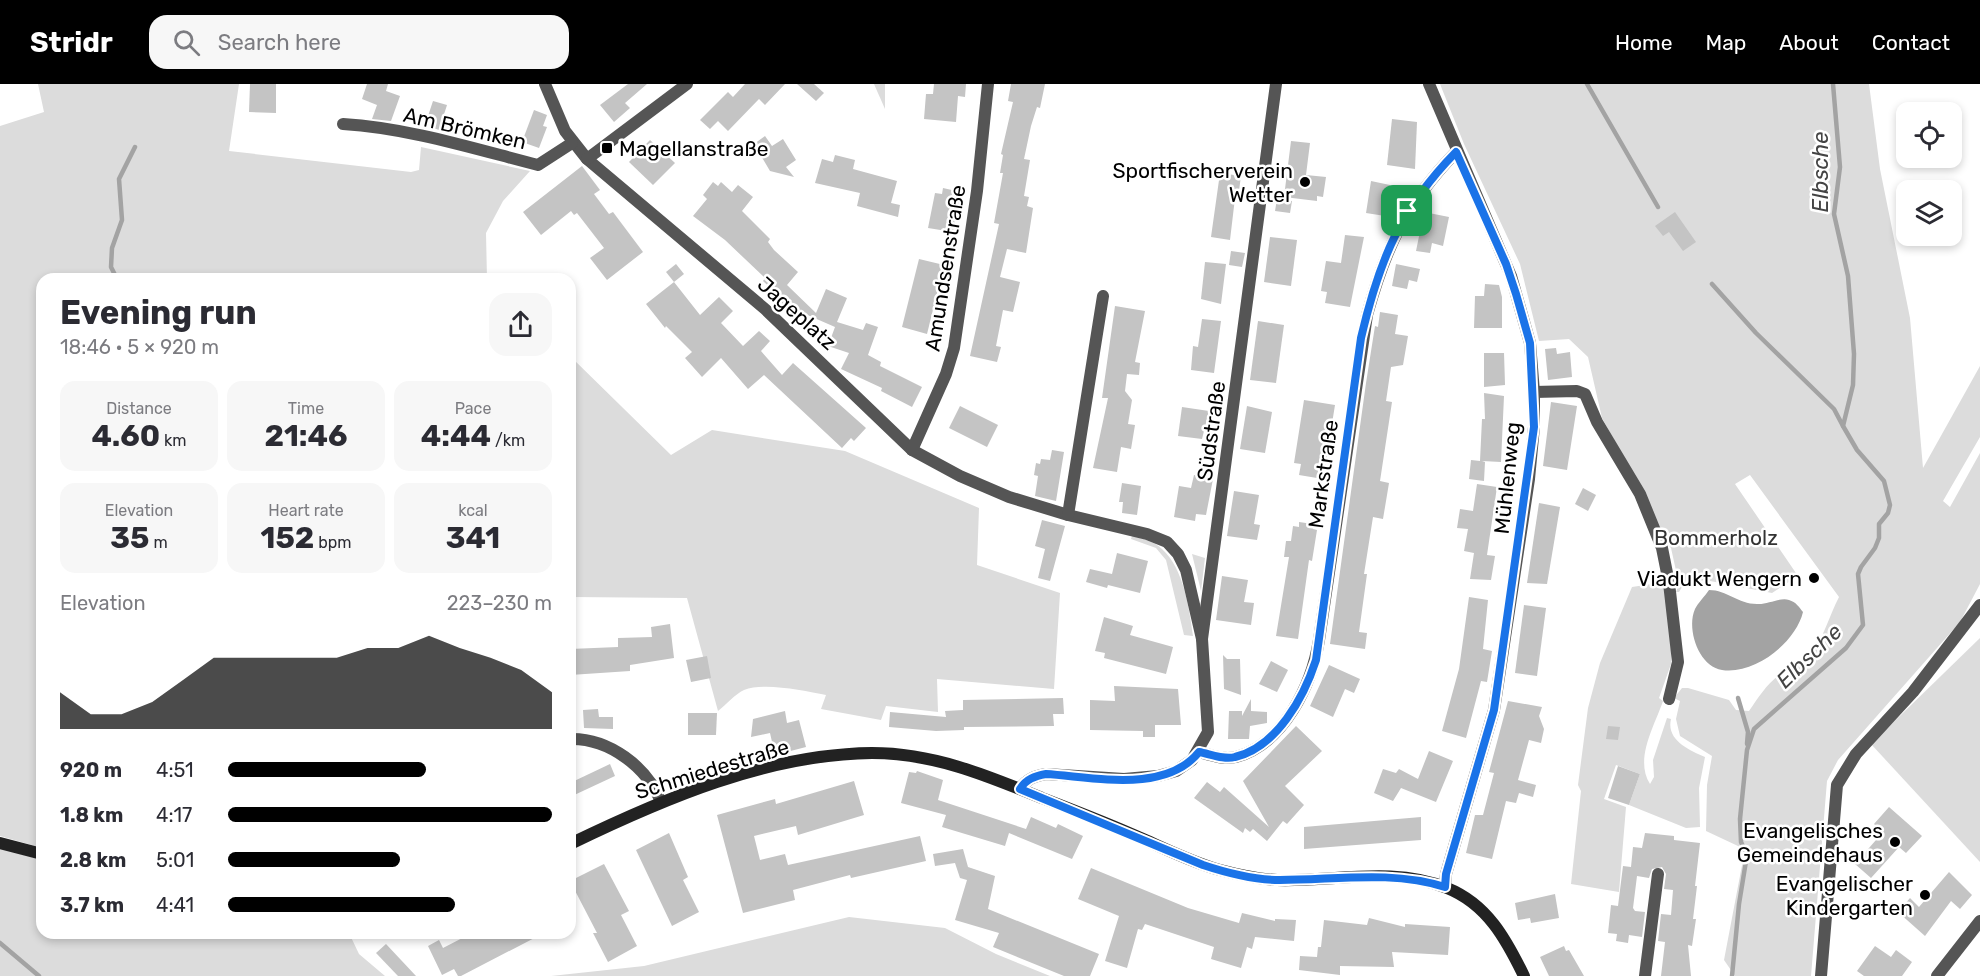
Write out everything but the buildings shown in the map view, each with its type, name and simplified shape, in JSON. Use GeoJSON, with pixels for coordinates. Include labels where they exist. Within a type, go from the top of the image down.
{"type":"FeatureCollection","features":[{"type":"Feature","properties":{"kind":"main road","name":"Schmiedestraße"},"geometry":{"type":"LineString","coordinates":[[576,841],[661,802],[768,769],[837,755],[873,753],[925,757],[961,766],[1203,865],[1233,874],[1279,880],[1363,877],[1414,879],[1445,887],[1460,894],[1489,918],[1504,937],[1524,976]]}},
{"type":"Feature","properties":{"kind":"main road"},"geometry":{"type":"LineString","coordinates":[[0,843],[36,852]]}},
{"type":"Feature","properties":{"kind":"street","name":"Jageplatz"},"geometry":{"type":"LineString","coordinates":[[545,84],[572,143],[587,159],[765,309],[912,450],[983,486],[1068,515],[1148,534],[1172,547],[1186,570],[1202,639]]}},
{"type":"Feature","properties":{"kind":"street"},"geometry":{"type":"LineString","coordinates":[[587,159],[687,84]]}},
{"type":"Feature","properties":{"kind":"street","name":"Amundsenstraße"},"geometry":{"type":"LineString","coordinates":[[912,450],[946,374],[954,348],[977,191],[988,84]]}},
{"type":"Feature","properties":{"kind":"street","name":"Südstraße"},"geometry":{"type":"LineString","coordinates":[[1199,752],[1208,732],[1202,639],[1276,84]]}},
{"type":"Feature","properties":{"kind":"street","name":"Mühlenweg"},"geometry":{"type":"LineString","coordinates":[[1429,84],[1456,152],[1511,276],[1530,343],[1534,392],[1531,463],[1499,679],[1485,740],[1446,874],[1445,887]]}},
{"type":"Feature","properties":{"kind":"street","name":"Am Brömken"},"geometry":{"type":"LineString","coordinates":[[343,124],[364,125],[455,144],[538,165],[572,143]]}},
{"type":"Feature","properties":{"kind":"street","name":"Markstraße"},"geometry":{"type":"LineString","coordinates":[[1199,752],[1235,757],[1251,750],[1283,721],[1295,706],[1311,676],[1319,640],[1366,315],[1383,264],[1407,211],[1428,181],[1456,152]]}},
{"type":"Feature","properties":{"kind":"street"},"geometry":{"type":"LineString","coordinates":[[1068,515],[1103,296]]}},
{"type":"Feature","properties":{"kind":"street"},"geometry":{"type":"LineString","coordinates":[[1534,392],[1577,391],[1585,394],[1651,518],[1666,563],[1677,654],[1677,672],[1669,699]]}},
{"type":"Feature","properties":{"kind":"street"},"geometry":{"type":"LineString","coordinates":[[1821,976],[1837,785],[1856,754],[1913,692],[1980,605]]}},
{"type":"Feature","properties":{"kind":"street"},"geometry":{"type":"LineString","coordinates":[[576,740],[594,742],[622,755],[648,779],[661,802]]}},
{"type":"Feature","properties":{"kind":"street"},"geometry":{"type":"LineString","coordinates":[[1020,789],[1029,779],[1046,774],[1137,778],[1176,771],[1199,752]]}},
{"type":"Feature","properties":{"kind":"street"},"geometry":{"type":"LineString","coordinates":[[1645,976],[1658,874]]}},
{"type":"Feature","properties":{"kind":"street"},"geometry":{"type":"LineString","coordinates":[[1937,976],[1980,921]]}},
{"type":"Feature","properties":{"kind":"green space"},"geometry":{"type":"Polygon","coordinates":[[[38,84],[239,84],[229,151],[411,172],[419,170],[421,147],[530,171],[503,201],[486,233],[487,273],[36,273],[36,846],[0,836],[0,126],[44,112],[38,84]]]}},
{"type":"Feature","properties":{"kind":"green space"},"geometry":{"type":"Polygon","coordinates":[[[874,84],[885,84],[885,109],[874,84]]]}},
{"type":"Feature","properties":{"kind":"green space","name":"Bommerholz"},"geometry":{"type":"Polygon","coordinates":[[[1440,84],[1869,84],[1880,169],[1910,318],[1923,468],[1980,366],[1980,437],[1943,501],[1950,507],[1980,453],[1980,584],[1960,622],[1838,760],[1827,781],[1811,976],[1735,976],[1724,960],[1743,860],[1738,846],[1706,831],[1707,785],[1712,756],[1680,736],[1676,719],[1680,701],[1674,698],[1682,688],[1688,688],[1729,700],[1736,710],[1749,711],[1774,679],[1810,655],[1823,634],[1839,597],[1750,475],[1735,484],[1798,576],[1772,593],[1705,580],[1684,584],[1679,592],[1676,592],[1679,584],[1671,548],[1662,538],[1650,504],[1602,418],[1588,357],[1569,339],[1539,341],[1520,264],[1464,144],[1440,84]]]}},
{"type":"Feature","properties":{"kind":"green space"},"geometry":{"type":"Polygon","coordinates":[[[576,362],[671,455],[712,430],[845,451],[979,508],[977,565],[1060,593],[1054,689],[937,679],[938,712],[886,706],[881,720],[821,709],[826,695],[763,687],[744,690],[718,711],[687,598],[576,597],[576,362]]]}},
{"type":"Feature","properties":{"kind":"green space"},"geometry":{"type":"Polygon","coordinates":[[[1132,536],[1159,546],[1176,567],[1190,613],[1193,636],[1184,635],[1166,560],[1156,548],[1131,539],[1132,536]]]}},
{"type":"Feature","properties":{"kind":"green space"},"geometry":{"type":"Polygon","coordinates":[[[1192,554],[1205,558],[1201,591],[1192,554]]]}},
{"type":"Feature","properties":{"kind":"green space"},"geometry":{"type":"Polygon","coordinates":[[[1665,582],[1671,664],[1659,698],[1663,701],[1651,731],[1644,764],[1650,784],[1654,777],[1653,760],[1667,718],[1671,719],[1670,726],[1675,738],[1705,757],[1699,788],[1700,827],[1686,828],[1629,805],[1640,774],[1616,765],[1604,799],[1626,807],[1619,892],[1571,884],[1581,791],[1578,785],[1588,708],[1600,663],[1632,587],[1665,582]]]}},
{"type":"Feature","properties":{"kind":"green space"},"geometry":{"type":"Polygon","coordinates":[[[1980,638],[1980,862],[1871,744],[1980,638]]]}},
{"type":"Feature","properties":{"kind":"green space"},"geometry":{"type":"Polygon","coordinates":[[[0,848],[36,858],[36,939],[352,939],[359,954],[385,976],[0,976],[0,848]]]}},
{"type":"Feature","properties":{"kind":"green space"},"geometry":{"type":"Polygon","coordinates":[[[849,917],[945,928],[996,954],[1050,976],[551,976],[644,966],[849,917]]]}},
{"type":"Feature","properties":{"kind":"shaded area"},"geometry":{"type":"Polygon","coordinates":[[[1709,590],[1750,603],[1761,604],[1789,600],[1803,612],[1792,634],[1772,654],[1748,667],[1722,670],[1707,662],[1701,655],[1696,646],[1692,627],[1695,609],[1709,590]]]}},
{"type":"Feature","properties":{"kind":"waterway"},"geometry":{"type":"LineString","coordinates":[[1587,84],[1658,207]]}},
{"type":"Feature","properties":{"kind":"waterway","name":"Elbsche"},"geometry":{"type":"LineString","coordinates":[[1732,976],[1739,904],[1747,855],[1741,842],[1740,819],[1747,750],[1754,729],[1846,648],[1863,625],[1858,574],[1875,548],[1879,538],[1879,524],[1888,513],[1890,505],[1884,481],[1857,450],[1843,426],[1853,385],[1854,354],[1848,276],[1834,214],[1840,167],[1833,84]]}},
{"type":"Feature","properties":{"kind":"waterway"},"geometry":{"type":"LineString","coordinates":[[114,273],[111,267],[112,248],[122,220],[119,179],[135,147]]}},
{"type":"Feature","properties":{"kind":"waterway"},"geometry":{"type":"LineString","coordinates":[[1712,284],[1756,333],[1834,409],[1843,426]]}},
{"type":"Feature","properties":{"kind":"waterway"},"geometry":{"type":"LineString","coordinates":[[1738,698],[1748,732],[1747,744]]}},
{"type":"Feature","properties":{"kind":"waterway"},"geometry":{"type":"LineString","coordinates":[[0,943],[39,976]]}},
{"type":"Feature","properties":{"kind":"place","name":"Magellanstraße"},"geometry":{"type":"Point","coordinates":[607,148]}},
{"type":"Feature","properties":{"kind":"place","name":"Sportfischerverein Wetter"},"geometry":{"type":"Point","coordinates":[1305,182]}},
{"type":"Feature","properties":{"kind":"place","name":"Viadukt Wengern"},"geometry":{"type":"Point","coordinates":[1814,578]}},
{"type":"Feature","properties":{"kind":"place","name":"Evangelisches Gemeindehaus"},"geometry":{"type":"Point","coordinates":[1895,842]}},
{"type":"Feature","properties":{"kind":"place","name":"Evangelischer Kindergarten"},"geometry":{"type":"Point","coordinates":[1925,895]}},
{"type":"Feature","properties":{"kind":"route"},"geometry":{"type":"LineString","coordinates":[[1456,152],[1511,276],[1530,343],[1534,392],[1532,455],[1494,710],[1446,874],[1445,887],[1414,879],[1363,877],[1279,880],[1233,874],[1203,865],[1020,789],[1023,783],[1046,774],[1137,778],[1176,771],[1199,752],[1221,757],[1235,757],[1263,742],[1295,706],[1311,676],[1316,660],[1366,315],[1383,264],[1407,211],[1428,181],[1456,152]]}}]}
